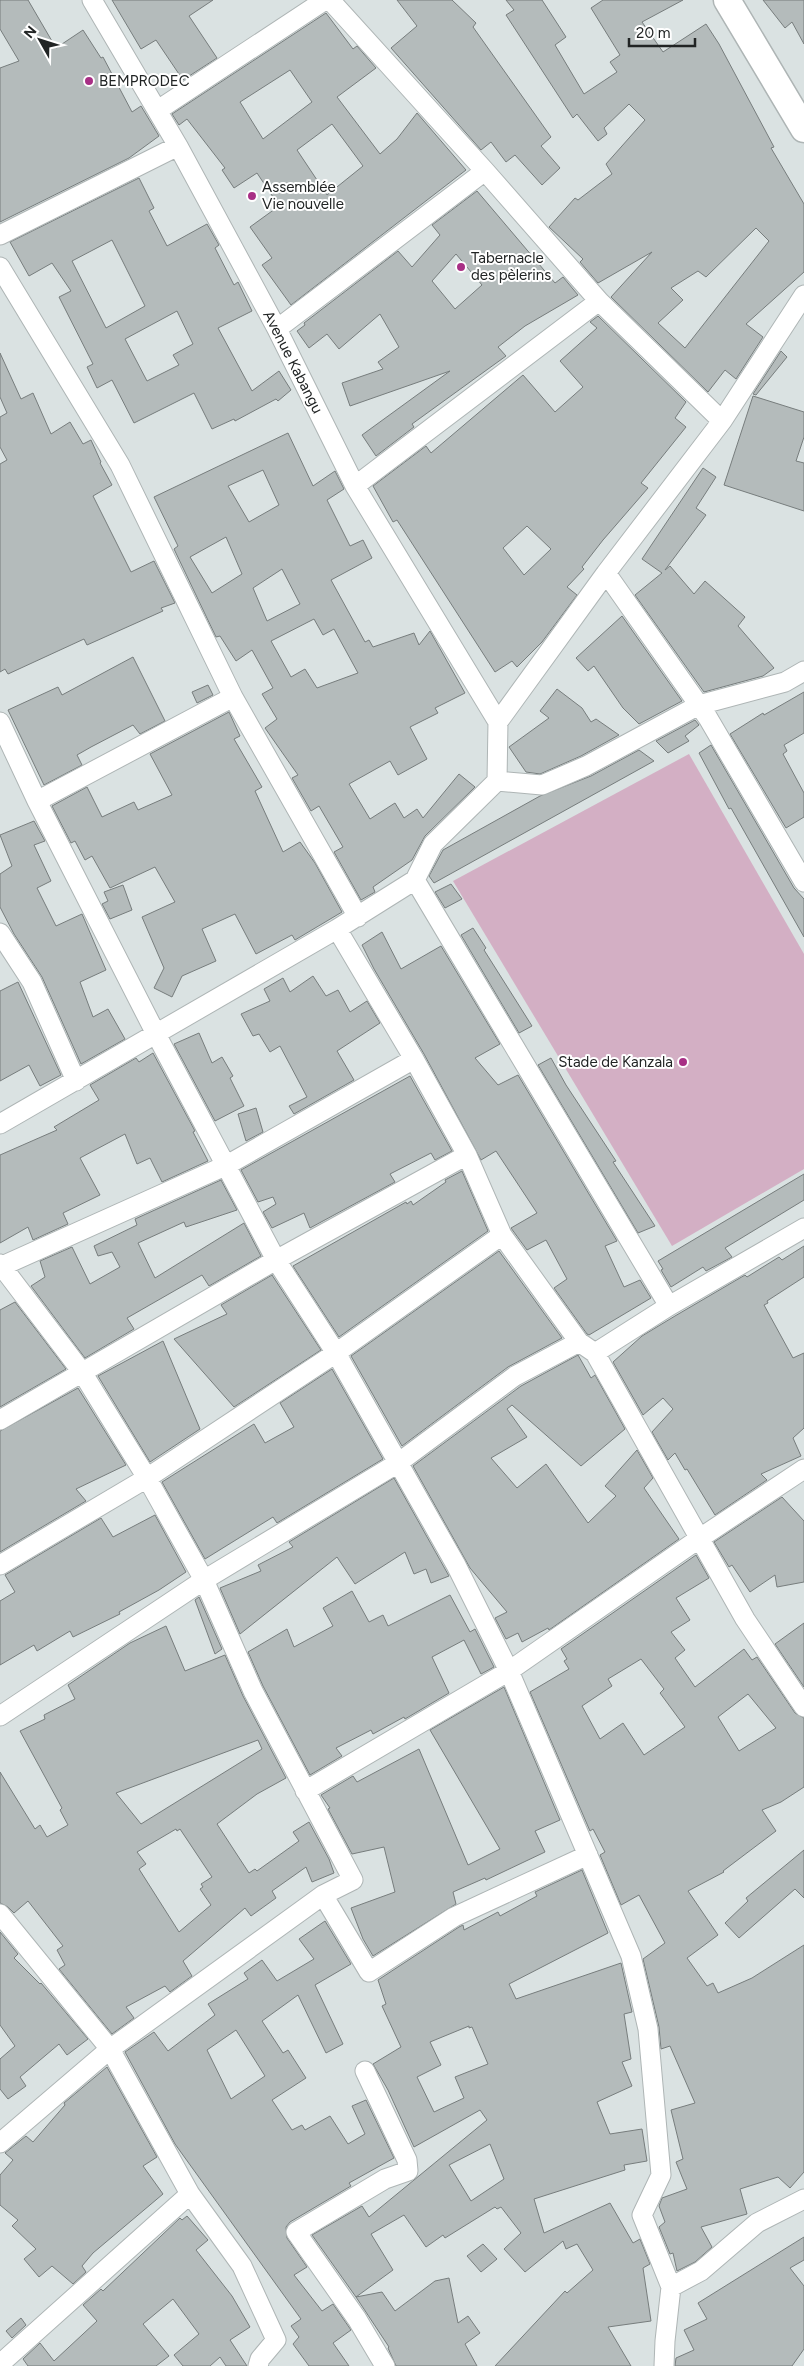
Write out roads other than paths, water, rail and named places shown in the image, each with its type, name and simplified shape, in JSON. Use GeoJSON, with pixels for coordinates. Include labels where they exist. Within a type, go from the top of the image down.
{"type":"FeatureCollection","features":[{"type":"Feature","properties":{"kind":"main road"},"geometry":{"type":"LineString","coordinates":[[726,0],[804,129]]}},
{"type":"Feature","properties":{"kind":"street","name":"Avenue Kabangu"},"geometry":{"type":"LineString","coordinates":[[92,0],[178,146],[277,329],[355,486],[498,722]]}},
{"type":"Feature","properties":{"kind":"street"},"geometry":{"type":"LineString","coordinates":[[158,110],[325,0]]}},
{"type":"Feature","properties":{"kind":"street"},"geometry":{"type":"LineString","coordinates":[[330,0],[485,171],[599,301],[722,421]]}},
{"type":"Feature","properties":{"kind":"street"},"geometry":{"type":"LineString","coordinates":[[0,235],[178,146]]}},
{"type":"Feature","properties":{"kind":"street"},"geometry":{"type":"LineString","coordinates":[[277,329],[485,171]]}},
{"type":"Feature","properties":{"kind":"street"},"geometry":{"type":"LineString","coordinates":[[0,267],[120,465],[233,697],[358,917]]}},
{"type":"Feature","properties":{"kind":"street"},"geometry":{"type":"LineString","coordinates":[[0,1124],[358,917],[414,880],[433,844],[497,781],[498,722],[606,573],[722,421],[804,295]]}},
{"type":"Feature","properties":{"kind":"street"},"geometry":{"type":"LineString","coordinates":[[355,486],[599,301]]}},
{"type":"Feature","properties":{"kind":"street"},"geometry":{"type":"LineString","coordinates":[[606,573],[699,705],[804,882]]}},
{"type":"Feature","properties":{"kind":"street"},"geometry":{"type":"LineString","coordinates":[[497,781],[542,786],[586,766],[699,705],[785,682],[804,671]]}},
{"type":"Feature","properties":{"kind":"street"},"geometry":{"type":"LineString","coordinates":[[37,801],[233,697]]}},
{"type":"Feature","properties":{"kind":"street"},"geometry":{"type":"LineString","coordinates":[[0,722],[37,801],[156,1034],[276,1260],[336,1353],[456,1565],[509,1671],[631,1956],[648,2029],[661,2175],[642,2215],[672,2287],[665,2341],[664,2366]]}},
{"type":"Feature","properties":{"kind":"street"},"geometry":{"type":"LineString","coordinates":[[414,880],[669,1306]]}},
{"type":"Feature","properties":{"kind":"street"},"geometry":{"type":"LineString","coordinates":[[337,929],[414,1059],[467,1155],[502,1236],[579,1342],[595,1353],[746,1619],[804,1707]]}},
{"type":"Feature","properties":{"kind":"street"},"geometry":{"type":"LineString","coordinates":[[0,933],[32,982],[76,1081]]}},
{"type":"Feature","properties":{"kind":"street"},"geometry":{"type":"LineString","coordinates":[[0,2143],[110,2049],[323,1895],[353,1880],[253,1691],[204,1580],[147,1478],[82,1372],[0,1266],[227,1165],[414,1059]]}},
{"type":"Feature","properties":{"kind":"street"},"geometry":{"type":"LineString","coordinates":[[0,1420],[276,1260],[467,1155]]}},
{"type":"Feature","properties":{"kind":"street"},"geometry":{"type":"LineString","coordinates":[[595,1353],[669,1306],[804,1228]]}},
{"type":"Feature","properties":{"kind":"street"},"geometry":{"type":"LineString","coordinates":[[0,1565],[147,1478],[336,1353],[502,1236]]}},
{"type":"Feature","properties":{"kind":"street"},"geometry":{"type":"LineString","coordinates":[[0,1716],[204,1580],[398,1463],[515,1376],[579,1342]]}},
{"type":"Feature","properties":{"kind":"street"},"geometry":{"type":"LineString","coordinates":[[306,1791],[509,1671],[700,1538],[804,1469]]}},
{"type":"Feature","properties":{"kind":"street"},"geometry":{"type":"LineString","coordinates":[[323,1895],[369,1972],[454,1917],[588,1856]]}},
{"type":"Feature","properties":{"kind":"street"},"geometry":{"type":"LineString","coordinates":[[0,1914],[110,2049],[190,2194],[242,2266],[276,2340],[260,2360],[258,2366]]}},
{"type":"Feature","properties":{"kind":"street"},"geometry":{"type":"LineString","coordinates":[[365,2071],[407,2160],[408,2171],[386,2180],[296,2232],[357,2319],[385,2366]]}},
{"type":"Feature","properties":{"kind":"street"},"geometry":{"type":"LineString","coordinates":[[0,2364],[190,2194]]}},
{"type":"Feature","properties":{"kind":"street"},"geometry":{"type":"LineString","coordinates":[[672,2287],[701,2271],[757,2223],[804,2198]]}},
{"type":"Feature","properties":{"kind":"place","name":"BEMPRODEC"},"geometry":{"type":"Point","coordinates":[89,81]}},
{"type":"Feature","properties":{"kind":"place","name":"Assemblée Vie nouvelle"},"geometry":{"type":"Point","coordinates":[252,196]}},
{"type":"Feature","properties":{"kind":"place","name":"Tabernacle des pèlerins"},"geometry":{"type":"Point","coordinates":[461,267]}},
{"type":"Feature","properties":{"kind":"place","name":"Stade de Kanzala"},"geometry":{"type":"Point","coordinates":[683,1062]}}]}
